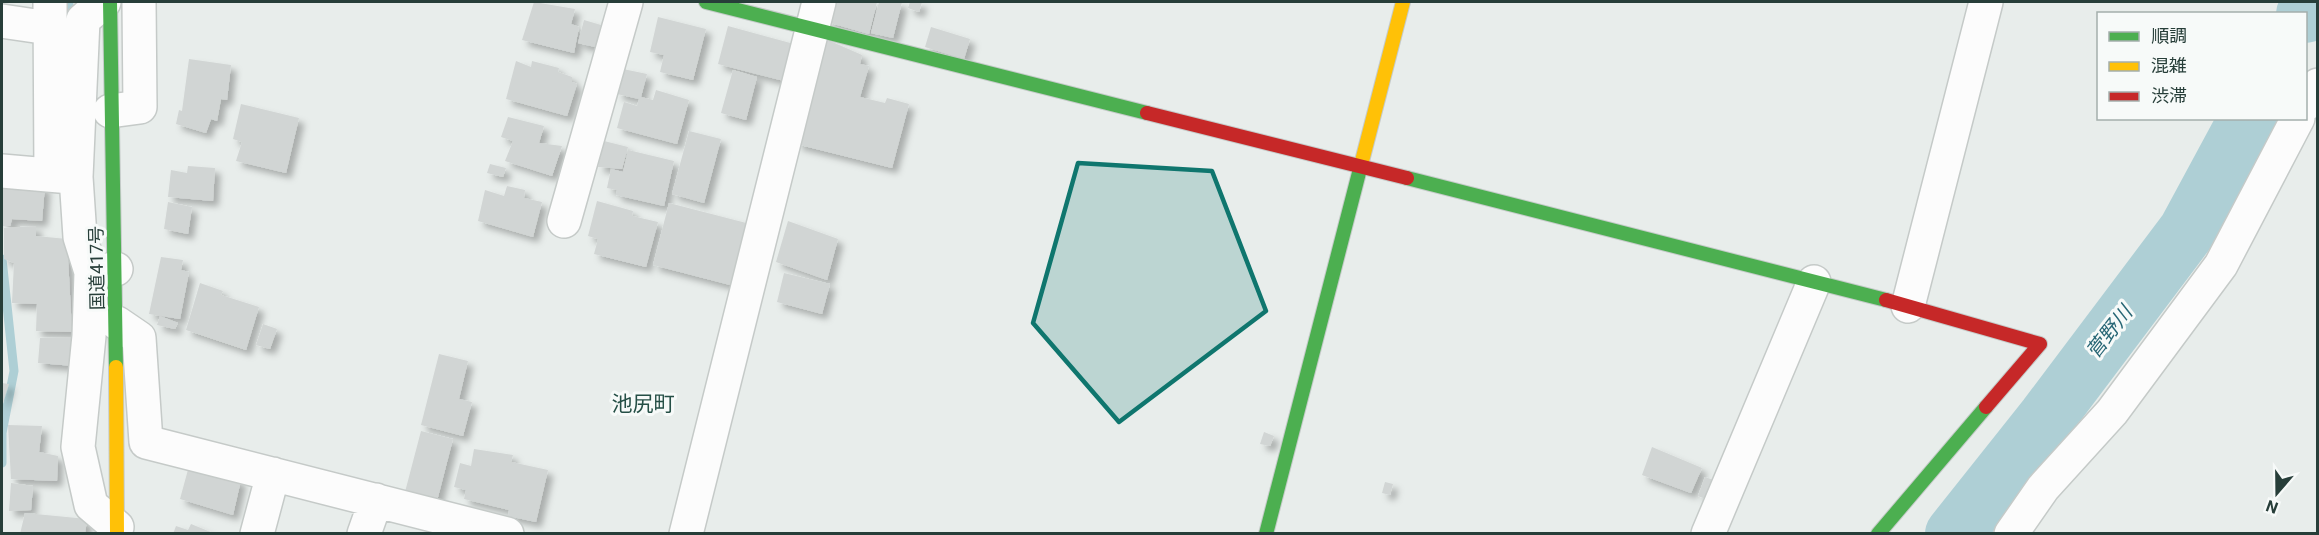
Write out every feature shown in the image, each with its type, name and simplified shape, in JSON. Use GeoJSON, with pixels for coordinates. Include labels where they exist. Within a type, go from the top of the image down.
{"type":"FeatureCollection","features":[{"type":"Feature","properties":{"kind":"main road","name":"国道417号"},"geometry":{"type":"LineString","coordinates":[[110,2],[110,111],[104,271],[117,323],[117,530]]}},
{"type":"Feature","properties":{"kind":"main road"},"geometry":{"type":"LineString","coordinates":[[706,2],[816,15],[1359,166],[1908,306],[2040,344],[1878,534]]}},
{"type":"Feature","properties":{"kind":"main road"},"geometry":{"type":"LineString","coordinates":[[1266,534],[1403,2]]}},
{"type":"Feature","properties":{"kind":"street"},"geometry":{"type":"LineString","coordinates":[[63,176],[83,20],[104,2]]}},
{"type":"Feature","properties":{"kind":"street"},"geometry":{"type":"LineString","coordinates":[[110,111],[140,107],[139,2]]}},
{"type":"Feature","properties":{"kind":"street"},"geometry":{"type":"LineString","coordinates":[[564,221],[627,2]]}},
{"type":"Feature","properties":{"kind":"street"},"geometry":{"type":"LineString","coordinates":[[1908,306],[1986,2]]}},
{"type":"Feature","properties":{"kind":"street"},"geometry":{"type":"LineString","coordinates":[[2,21],[50,15],[63,176],[80,237],[104,271],[89,336],[78,447],[91,506],[117,530]]}},
{"type":"Feature","properties":{"kind":"street"},"geometry":{"type":"LineString","coordinates":[[686,534],[816,15]]}},
{"type":"Feature","properties":{"kind":"street"},"geometry":{"type":"LineString","coordinates":[[2307,102],[2318,85]]}},
{"type":"Feature","properties":{"kind":"street"},"geometry":{"type":"LineString","coordinates":[[2011,534],[2043,488],[2112,412],[2221,265],[2297,120]]}},
{"type":"Feature","properties":{"kind":"street"},"geometry":{"type":"LineString","coordinates":[[2,171],[63,176]]}},
{"type":"Feature","properties":{"kind":"street"},"geometry":{"type":"LineString","coordinates":[[1708,534],[1814,282]]}},
{"type":"Feature","properties":{"kind":"street"},"geometry":{"type":"LineString","coordinates":[[117,323],[139,338],[146,442],[507,534]]}},
{"type":"Feature","properties":{"kind":"street"},"geometry":{"type":"LineString","coordinates":[[257,534],[273,474]]}},
{"type":"Feature","properties":{"kind":"street"},"geometry":{"type":"LineString","coordinates":[[364,534],[376,500]]}},
{"type":"Feature","properties":{"kind":"highlighted area"},"geometry":{"type":"Polygon","coordinates":[[[1078,163],[1212,171],[1266,311],[1119,422],[1033,323],[1078,163]]]}},
{"type":"Feature","properties":{"kind":"building"},"geometry":{"type":"Polygon","coordinates":[[[534,2],[575,9],[571,24],[579,27],[574,53],[522,40],[534,2]]]}},
{"type":"Feature","properties":{"kind":"building"},"geometry":{"type":"Polygon","coordinates":[[[832,2],[877,2],[869,34],[827,22],[832,2]]]}},
{"type":"Feature","properties":{"kind":"building"},"geometry":{"type":"Polygon","coordinates":[[[879,2],[902,2],[893,38],[871,33],[879,2]]]}},
{"type":"Feature","properties":{"kind":"building"},"geometry":{"type":"Polygon","coordinates":[[[910,2],[922,2],[919,12],[908,8],[910,2]]]}},
{"type":"Feature","properties":{"kind":"building"},"geometry":{"type":"Polygon","coordinates":[[[658,17],[706,29],[693,80],[660,72],[664,55],[650,52],[658,17]]]}},
{"type":"Feature","properties":{"kind":"building"},"geometry":{"type":"Polygon","coordinates":[[[584,20],[601,25],[595,47],[578,43],[584,20]]]}},
{"type":"Feature","properties":{"kind":"building"},"geometry":{"type":"Polygon","coordinates":[[[728,26],[794,44],[784,81],[718,64],[728,26]]]}},
{"type":"Feature","properties":{"kind":"building"},"geometry":{"type":"Polygon","coordinates":[[[931,27],[970,39],[964,59],[925,47],[931,27]]]}},
{"type":"Feature","properties":{"kind":"building"},"geometry":{"type":"Polygon","coordinates":[[[823,38],[862,55],[860,64],[869,66],[860,97],[885,103],[887,98],[909,104],[892,168],[796,144],[823,38]]]}},
{"type":"Feature","properties":{"kind":"building"},"geometry":{"type":"Polygon","coordinates":[[[189,59],[231,65],[227,100],[221,99],[217,121],[211,119],[206,133],[176,124],[179,110],[182,111],[189,59]]]}},
{"type":"Feature","properties":{"kind":"building"},"geometry":{"type":"Polygon","coordinates":[[[516,61],[531,67],[532,61],[559,68],[558,72],[572,77],[572,82],[577,84],[567,116],[506,99],[516,61]]]}},
{"type":"Feature","properties":{"kind":"building"},"geometry":{"type":"Polygon","coordinates":[[[623,69],[647,74],[641,97],[653,100],[656,90],[689,100],[677,144],[617,128],[624,102],[637,106],[639,99],[617,94],[623,69]]]}},
{"type":"Feature","properties":{"kind":"building"},"geometry":{"type":"Polygon","coordinates":[[[733,70],[757,77],[746,120],[721,113],[733,70]]]}},
{"type":"Feature","properties":{"kind":"building"},"geometry":{"type":"Polygon","coordinates":[[[241,104],[299,118],[286,173],[236,161],[242,142],[233,139],[241,104]]]}},
{"type":"Feature","properties":{"kind":"building"},"geometry":{"type":"Polygon","coordinates":[[[508,117],[544,126],[539,143],[562,146],[552,176],[505,161],[513,141],[501,137],[508,117]]]}},
{"type":"Feature","properties":{"kind":"building"},"geometry":{"type":"Polygon","coordinates":[[[689,131],[721,139],[704,203],[672,194],[689,131]]]}},
{"type":"Feature","properties":{"kind":"building"},"geometry":{"type":"Polygon","coordinates":[[[604,141],[628,147],[622,169],[598,167],[604,141]]]}},
{"type":"Feature","properties":{"kind":"building"},"geometry":{"type":"Polygon","coordinates":[[[628,150],[674,161],[664,206],[616,195],[617,190],[607,188],[611,169],[623,172],[628,150]]]}},
{"type":"Feature","properties":{"kind":"building"},"geometry":{"type":"Polygon","coordinates":[[[490,164],[506,168],[503,177],[487,173],[490,164]]]}},
{"type":"Feature","properties":{"kind":"building"},"geometry":{"type":"Polygon","coordinates":[[[188,166],[215,168],[213,201],[168,197],[171,170],[187,173],[188,166]]]}},
{"type":"Feature","properties":{"kind":"building"},"geometry":{"type":"Polygon","coordinates":[[[2,181],[45,186],[42,221],[12,219],[10,226],[2,226],[2,181]]]}},
{"type":"Feature","properties":{"kind":"building"},"geometry":{"type":"Polygon","coordinates":[[[507,186],[525,190],[524,198],[542,202],[533,237],[478,221],[485,190],[504,196],[507,186]]]}},
{"type":"Feature","properties":{"kind":"building"},"geometry":{"type":"Polygon","coordinates":[[[597,201],[633,211],[632,216],[658,222],[646,267],[594,254],[598,239],[588,236],[597,201]]]}},
{"type":"Feature","properties":{"kind":"building"},"geometry":{"type":"Polygon","coordinates":[[[168,202],[192,207],[188,234],[164,229],[168,202]]]}},
{"type":"Feature","properties":{"kind":"building"},"geometry":{"type":"Polygon","coordinates":[[[669,203],[750,224],[734,286],[653,265],[669,203]]]}},
{"type":"Feature","properties":{"kind":"building"},"geometry":{"type":"Polygon","coordinates":[[[788,221],[838,239],[827,280],[776,262],[788,221]]]}},
{"type":"Feature","properties":{"kind":"building"},"geometry":{"type":"Polygon","coordinates":[[[36,226],[36,236],[67,239],[72,332],[36,331],[37,304],[12,303],[14,263],[4,259],[4,228],[36,226]]]}},
{"type":"Feature","properties":{"kind":"building"},"geometry":{"type":"Polygon","coordinates":[[[161,257],[183,260],[181,270],[189,272],[180,319],[149,314],[161,257]]]}},
{"type":"Feature","properties":{"kind":"building"},"geometry":{"type":"Polygon","coordinates":[[[784,273],[830,284],[822,314],[777,302],[784,273]]]}},
{"type":"Feature","properties":{"kind":"building"},"geometry":{"type":"Polygon","coordinates":[[[200,283],[223,291],[221,295],[259,307],[246,350],[186,330],[200,283]]]}},
{"type":"Feature","properties":{"kind":"building"},"geometry":{"type":"Polygon","coordinates":[[[160,316],[178,323],[175,329],[157,325],[160,316]]]}},
{"type":"Feature","properties":{"kind":"building"},"geometry":{"type":"Polygon","coordinates":[[[263,324],[277,329],[270,349],[256,345],[263,324]]]}},
{"type":"Feature","properties":{"kind":"building"},"geometry":{"type":"Polygon","coordinates":[[[72,337],[74,366],[38,363],[40,338],[72,337]]]}},
{"type":"Feature","properties":{"kind":"building"},"geometry":{"type":"Polygon","coordinates":[[[439,354],[468,361],[459,399],[472,402],[463,436],[421,425],[439,354]]]}},
{"type":"Feature","properties":{"kind":"building"},"geometry":{"type":"Polygon","coordinates":[[[2,383],[9,384],[2,406],[2,383]]]}},
{"type":"Feature","properties":{"kind":"building"},"geometry":{"type":"Polygon","coordinates":[[[8,425],[42,426],[39,452],[58,456],[57,481],[11,479],[8,425]]]}},
{"type":"Feature","properties":{"kind":"building"},"geometry":{"type":"Polygon","coordinates":[[[421,431],[453,439],[437,501],[405,492],[421,431]]]}},
{"type":"Feature","properties":{"kind":"building"},"geometry":{"type":"Polygon","coordinates":[[[1264,432],[1274,436],[1270,446],[1260,444],[1264,432]]]}},
{"type":"Feature","properties":{"kind":"building"},"geometry":{"type":"Polygon","coordinates":[[[1652,447],[1702,468],[1691,493],[1642,475],[1652,447]]]}},
{"type":"Feature","properties":{"kind":"building"},"geometry":{"type":"Polygon","coordinates":[[[474,449],[513,455],[511,462],[548,470],[536,522],[508,516],[509,510],[464,499],[466,490],[454,487],[460,463],[471,466],[474,449]]]}},
{"type":"Feature","properties":{"kind":"building"},"geometry":{"type":"Polygon","coordinates":[[[189,466],[241,480],[233,515],[180,499],[189,466]]]}},
{"type":"Feature","properties":{"kind":"building"},"geometry":{"type":"Polygon","coordinates":[[[1705,477],[1722,483],[1714,502],[1698,496],[1705,477]]]}},
{"type":"Feature","properties":{"kind":"building"},"geometry":{"type":"Polygon","coordinates":[[[1385,482],[1393,484],[1390,495],[1382,493],[1385,482]]]}},
{"type":"Feature","properties":{"kind":"building"},"geometry":{"type":"Polygon","coordinates":[[[11,483],[33,486],[31,510],[9,511],[11,483]]]}},
{"type":"Feature","properties":{"kind":"building"},"geometry":{"type":"Polygon","coordinates":[[[25,513],[87,519],[85,534],[20,534],[25,513]]]}},
{"type":"Feature","properties":{"kind":"building"},"geometry":{"type":"Polygon","coordinates":[[[191,524],[213,534],[173,534],[176,526],[188,530],[191,524]]]}},
{"type":"Feature","properties":{"kind":"waterway"},"geometry":{"type":"LineString","coordinates":[[67,26],[69,2]]}},
{"type":"Feature","properties":{"kind":"waterway","name":"菅野川"},"geometry":{"type":"LineString","coordinates":[[2306,12],[2311,2]]}},
{"type":"Feature","properties":{"kind":"waterway","name":"菅野川"},"geometry":{"type":"LineString","coordinates":[[1954,534],[2047,417],[2187,231],[2247,120]]}},
{"type":"Feature","properties":{"kind":"waterway"},"geometry":{"type":"LineString","coordinates":[[2,259],[14,371],[2,433],[2,463]]}},
{"type":"Feature","properties":{"kind":"traffic: fast"},"geometry":{"type":"LineString","coordinates":[[110,2],[116,367]]}},
{"type":"Feature","properties":{"kind":"traffic: fast"},"geometry":{"type":"LineString","coordinates":[[706,2],[1147,113]]}},
{"type":"Feature","properties":{"kind":"traffic: fast"},"geometry":{"type":"LineString","coordinates":[[1266,534],[1361,165]]}},
{"type":"Feature","properties":{"kind":"traffic: fast"},"geometry":{"type":"LineString","coordinates":[[1407,178],[1886,300]]}},
{"type":"Feature","properties":{"kind":"traffic: fast"},"geometry":{"type":"LineString","coordinates":[[1878,534],[1986,407]]}},
{"type":"Feature","properties":{"kind":"traffic: slow"},"geometry":{"type":"LineString","coordinates":[[1361,165],[1403,2]]}},
{"type":"Feature","properties":{"kind":"traffic: slow"},"geometry":{"type":"LineString","coordinates":[[116,367],[117,534]]}},
{"type":"Feature","properties":{"kind":"traffic: jam"},"geometry":{"type":"LineString","coordinates":[[1147,113],[1407,178]]}},
{"type":"Feature","properties":{"kind":"traffic: jam"},"geometry":{"type":"LineString","coordinates":[[1886,300],[2040,344],[1986,407]]}},
{"type":"Feature","properties":{"kind":"district","name":"池尻町"},"geometry":{"type":"Point","coordinates":[643,404]}}]}
